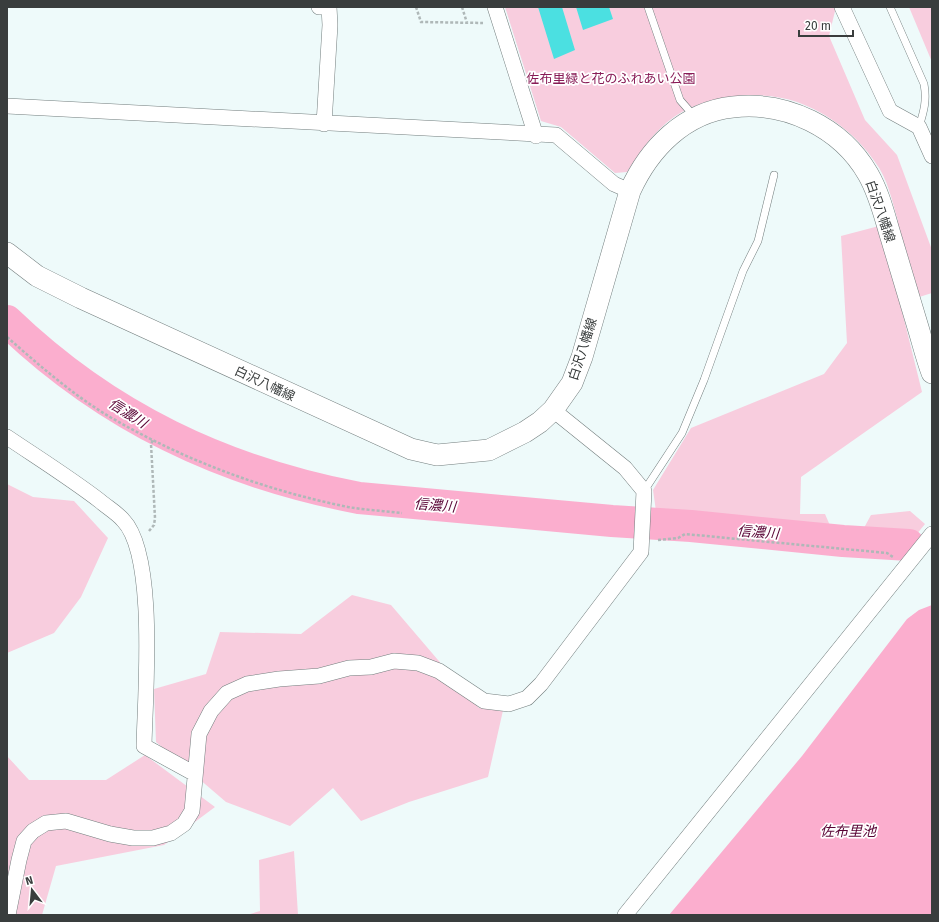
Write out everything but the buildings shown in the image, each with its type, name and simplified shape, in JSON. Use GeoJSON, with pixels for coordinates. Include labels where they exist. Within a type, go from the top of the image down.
{"type":"FeatureCollection","features":[{"type":"Feature","properties":{"kind":"main road","name":"白沢八幡線"},"geometry":{"type":"LineString","coordinates":[[7,253],[37,276],[81,298],[411,450],[437,455],[489,450],[525,432],[540,422],[553,410],[572,383],[582,357],[630,191],[638,173],[660,145],[673,132],[696,118],[717,110],[747,106],[768,107],[790,112],[816,123],[857,156],[869,175],[882,206],[932,373]]}},
{"type":"Feature","properties":{"kind":"street"},"geometry":{"type":"LineString","coordinates":[[319,7],[329,8],[330,25],[324,124]]}},
{"type":"Feature","properties":{"kind":"street"},"geometry":{"type":"LineString","coordinates":[[494,7],[536,136]]}},
{"type":"Feature","properties":{"kind":"street"},"geometry":{"type":"LineString","coordinates":[[844,8],[890,111],[919,127],[932,156]]}},
{"type":"Feature","properties":{"kind":"street"},"geometry":{"type":"LineString","coordinates":[[7,106],[536,136],[556,135],[614,184],[630,191]]}},
{"type":"Feature","properties":{"kind":"street"},"geometry":{"type":"LineString","coordinates":[[8,915],[18,860],[24,841],[33,831],[46,823],[66,821],[110,834],[133,838],[153,838],[171,833],[184,824],[192,811],[199,734],[211,710],[228,693],[247,684],[279,679],[319,676],[349,668],[371,667],[394,661],[418,663],[439,671],[484,701],[509,704],[527,698],[541,684],[641,552],[644,491],[625,468],[553,410]]}},
{"type":"Feature","properties":{"kind":"street"},"geometry":{"type":"LineString","coordinates":[[7,437],[81,486],[124,520],[135,538],[142,566],[146,606],[144,746],[195,774]]}},
{"type":"Feature","properties":{"kind":"street"},"geometry":{"type":"LineString","coordinates":[[625,915],[932,534]]}},
{"type":"Feature","properties":{"kind":"lane"},"geometry":{"type":"LineString","coordinates":[[648,7],[680,100],[696,118]]}},
{"type":"Feature","properties":{"kind":"lane"},"geometry":{"type":"LineString","coordinates":[[890,7],[924,84],[926,96],[925,107],[919,127]]}},
{"type":"Feature","properties":{"kind":"lane"},"geometry":{"type":"LineString","coordinates":[[644,491],[682,433],[704,380],[743,271],[758,241],[774,175]]}},
{"type":"Feature","properties":{"kind":"path"},"geometry":{"type":"LineString","coordinates":[[416,7],[421,22],[500,24]]}},
{"type":"Feature","properties":{"kind":"path"},"geometry":{"type":"LineString","coordinates":[[462,7],[467,23]]}},
{"type":"Feature","properties":{"kind":"path"},"geometry":{"type":"LineString","coordinates":[[7,337],[76,394],[109,416],[192,459],[286,493],[350,507],[402,513]]}},
{"type":"Feature","properties":{"kind":"path"},"geometry":{"type":"LineString","coordinates":[[135,538],[148,531],[154,525],[155,518],[151,444],[153,440]]}},
{"type":"Feature","properties":{"kind":"path"},"geometry":{"type":"LineString","coordinates":[[642,538],[678,538],[685,534],[887,553],[906,567]]}},
{"type":"Feature","properties":{"kind":"green space","name":"佐布里緑と花のふれあい公園"},"geometry":{"type":"Polygon","coordinates":[[[505,7],[836,7],[829,36],[865,120],[897,155],[932,250],[932,293],[900,303],[922,392],[801,477],[800,514],[825,514],[835,537],[859,537],[871,515],[910,511],[925,524],[902,552],[774,539],[657,518],[653,490],[691,428],[824,374],[847,343],[841,236],[898,221],[892,198],[883,176],[868,152],[841,126],[820,112],[809,107],[783,98],[750,95],[734,96],[701,104],[674,117],[654,135],[627,172],[615,173],[561,127],[541,121],[505,7]]]}},
{"type":"Feature","properties":{"kind":"green space"},"geometry":{"type":"Polygon","coordinates":[[[909,7],[932,7],[932,62],[909,7]]]}},
{"type":"Feature","properties":{"kind":"green space"},"geometry":{"type":"Polygon","coordinates":[[[7,484],[33,497],[74,501],[108,538],[81,597],[54,633],[7,653],[7,484]]]}},
{"type":"Feature","properties":{"kind":"green space"},"geometry":{"type":"Polygon","coordinates":[[[352,595],[391,605],[479,708],[504,706],[488,777],[409,802],[361,821],[333,788],[290,826],[226,802],[156,742],[154,689],[206,674],[220,632],[301,634],[352,595]]]}},
{"type":"Feature","properties":{"kind":"green space"},"geometry":{"type":"Polygon","coordinates":[[[145,755],[215,807],[164,845],[56,866],[42,915],[7,915],[7,756],[29,780],[106,780],[145,755]]]}},
{"type":"Feature","properties":{"kind":"green space"},"geometry":{"type":"Polygon","coordinates":[[[294,851],[298,915],[247,915],[260,911],[259,860],[294,851]]]}},
{"type":"Feature","properties":{"kind":"water","name":"佐布里池"},"geometry":{"type":"Polygon","coordinates":[[[932,605],[932,915],[669,915],[802,756],[907,619],[919,610],[932,605]]]}},
{"type":"Feature","properties":{"kind":"waterway","name":"信濃川"},"geometry":{"type":"LineString","coordinates":[[7,321],[45,355],[85,386],[126,412],[170,436],[214,456],[261,473],[309,487],[359,498],[612,521],[691,526],[843,541],[909,545]]}}]}
